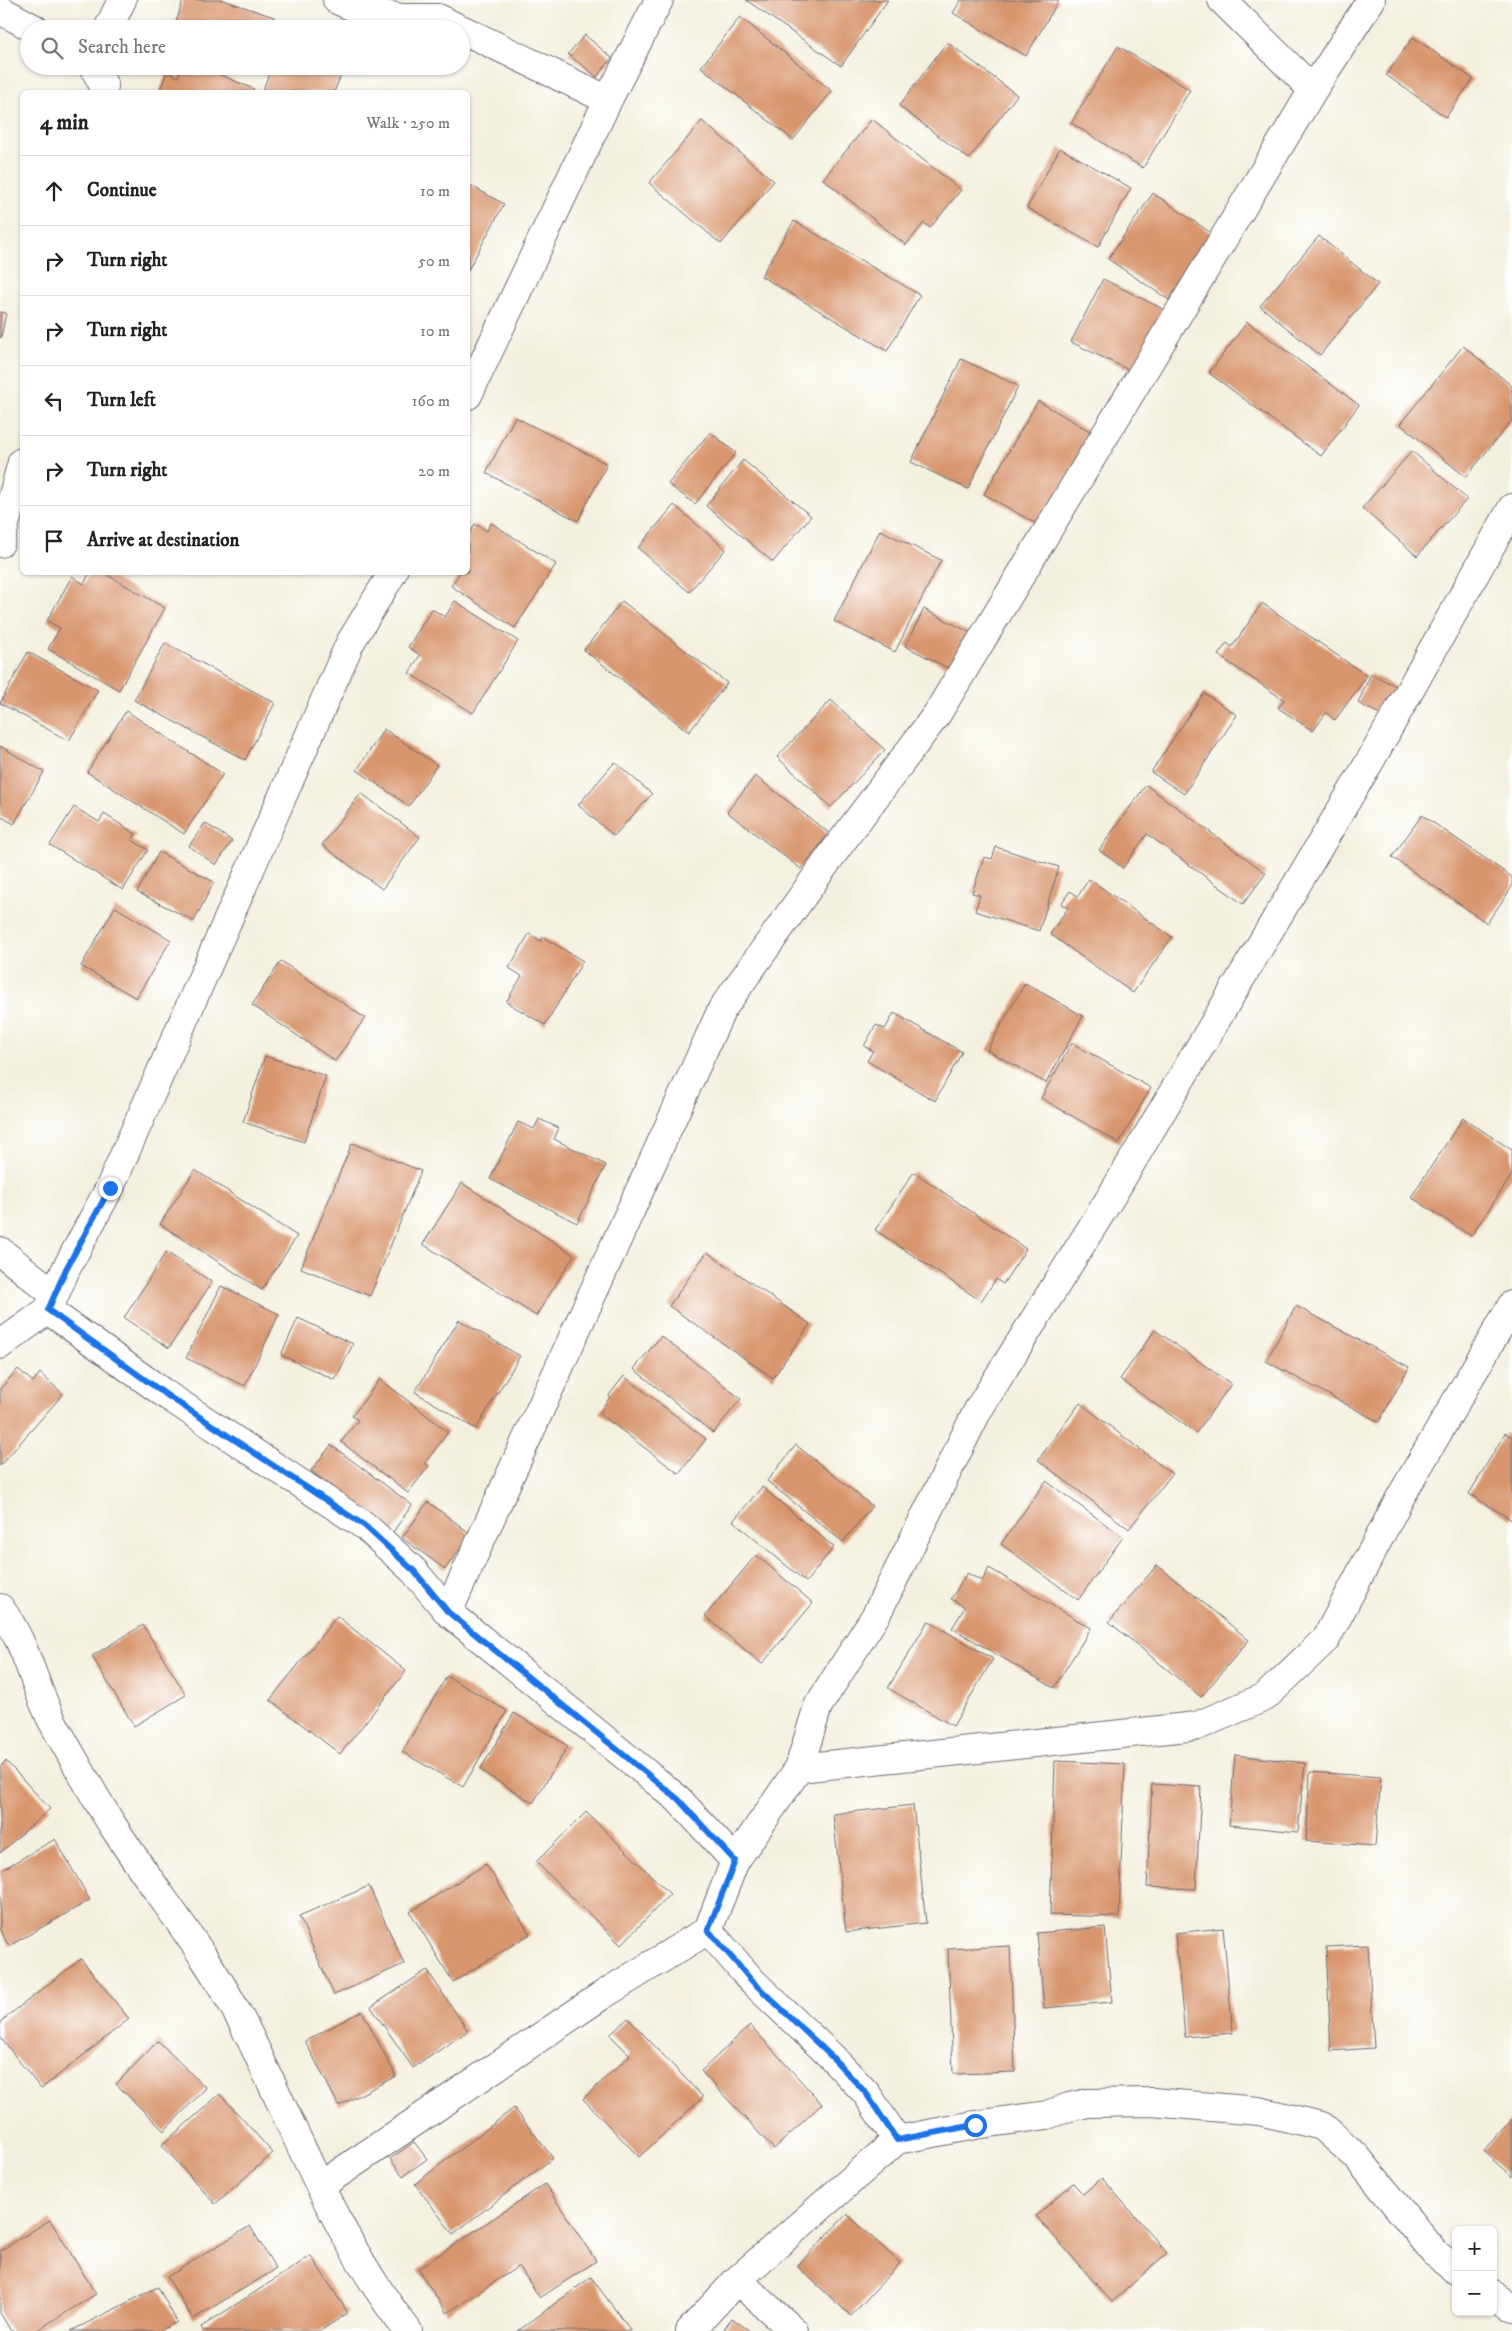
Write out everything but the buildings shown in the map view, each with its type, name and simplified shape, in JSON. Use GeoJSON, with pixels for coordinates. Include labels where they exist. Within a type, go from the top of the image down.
{"type":"FeatureCollection","features":[{"type":"Feature","properties":{"kind":"street"},"geometry":{"type":"LineString","coordinates":[[112,20],[122,0]]}},
{"type":"Feature","properties":{"kind":"street"},"geometry":{"type":"LineString","coordinates":[[337,0],[362,11],[402,18],[438,18],[442,20]]}},
{"type":"Feature","properties":{"kind":"street"},"geometry":{"type":"LineString","coordinates":[[470,391],[608,100],[659,0]]}},
{"type":"Feature","properties":{"kind":"street"},"geometry":{"type":"LineString","coordinates":[[1222,0],[1313,90]]}},
{"type":"Feature","properties":{"kind":"street"},"geometry":{"type":"LineString","coordinates":[[448,1612],[722,1009],[834,852],[937,714],[1313,90],[1371,0]]}},
{"type":"Feature","properties":{"kind":"street"},"geometry":{"type":"LineString","coordinates":[[0,10],[20,21]]}},
{"type":"Feature","properties":{"kind":"street"},"geometry":{"type":"LineString","coordinates":[[470,33],[608,100]]}},
{"type":"Feature","properties":{"kind":"street"},"geometry":{"type":"LineString","coordinates":[[98,75],[104,90]]}},
{"type":"Feature","properties":{"kind":"street"},"geometry":{"type":"LineString","coordinates":[[0,542],[20,469]]}},
{"type":"Feature","properties":{"kind":"street"},"geometry":{"type":"LineString","coordinates":[[320,2186],[601,1996],[708,1930],[735,1861],[799,1768],[818,1706],[876,1615],[978,1410],[1107,1203],[1374,756],[1512,508]]}},
{"type":"Feature","properties":{"kind":"street"},"geometry":{"type":"LineString","coordinates":[[0,1346],[51,1302],[110,1188],[350,643],[392,575]]}},
{"type":"Feature","properties":{"kind":"street"},"geometry":{"type":"LineString","coordinates":[[0,1251],[51,1302],[165,1394],[365,1526],[414,1571],[448,1612],[678,1799],[735,1861]]}},
{"type":"Feature","properties":{"kind":"street"},"geometry":{"type":"LineString","coordinates":[[799,1768],[1197,1726],[1265,1697],[1326,1639],[1400,1498],[1512,1305]]}},
{"type":"Feature","properties":{"kind":"street"},"geometry":{"type":"LineString","coordinates":[[0,1608],[17,1634],[28,1659],[43,1706],[112,1825],[192,1942],[240,2017],[320,2186],[384,2299],[408,2331]]}},
{"type":"Feature","properties":{"kind":"street"},"geometry":{"type":"LineString","coordinates":[[708,1930],[752,1981],[832,2057],[866,2093],[897,2140]]}},
{"type":"Feature","properties":{"kind":"street"},"geometry":{"type":"LineString","coordinates":[[690,2331],[737,2280],[897,2140],[975,2125],[1047,2115],[1088,2103],[1152,2102],[1259,2111],[1322,2126],[1356,2156],[1436,2254],[1452,2266]]}},
{"type":"Feature","properties":{"kind":"street"},"geometry":{"type":"LineString","coordinates":[[737,2280],[794,2331]]}},
{"type":"Feature","properties":{"kind":"street"},"geometry":{"type":"LineString","coordinates":[[1497,2297],[1512,2308]]}},
{"type":"Feature","properties":{"kind":"route"},"geometry":{"type":"LineString","coordinates":[[110,1188],[66,1269],[48,1310],[165,1394],[365,1526],[414,1571],[448,1612],[678,1799],[735,1861],[708,1930],[752,1981],[832,2057],[866,2093],[897,2140],[975,2125]]}}]}
